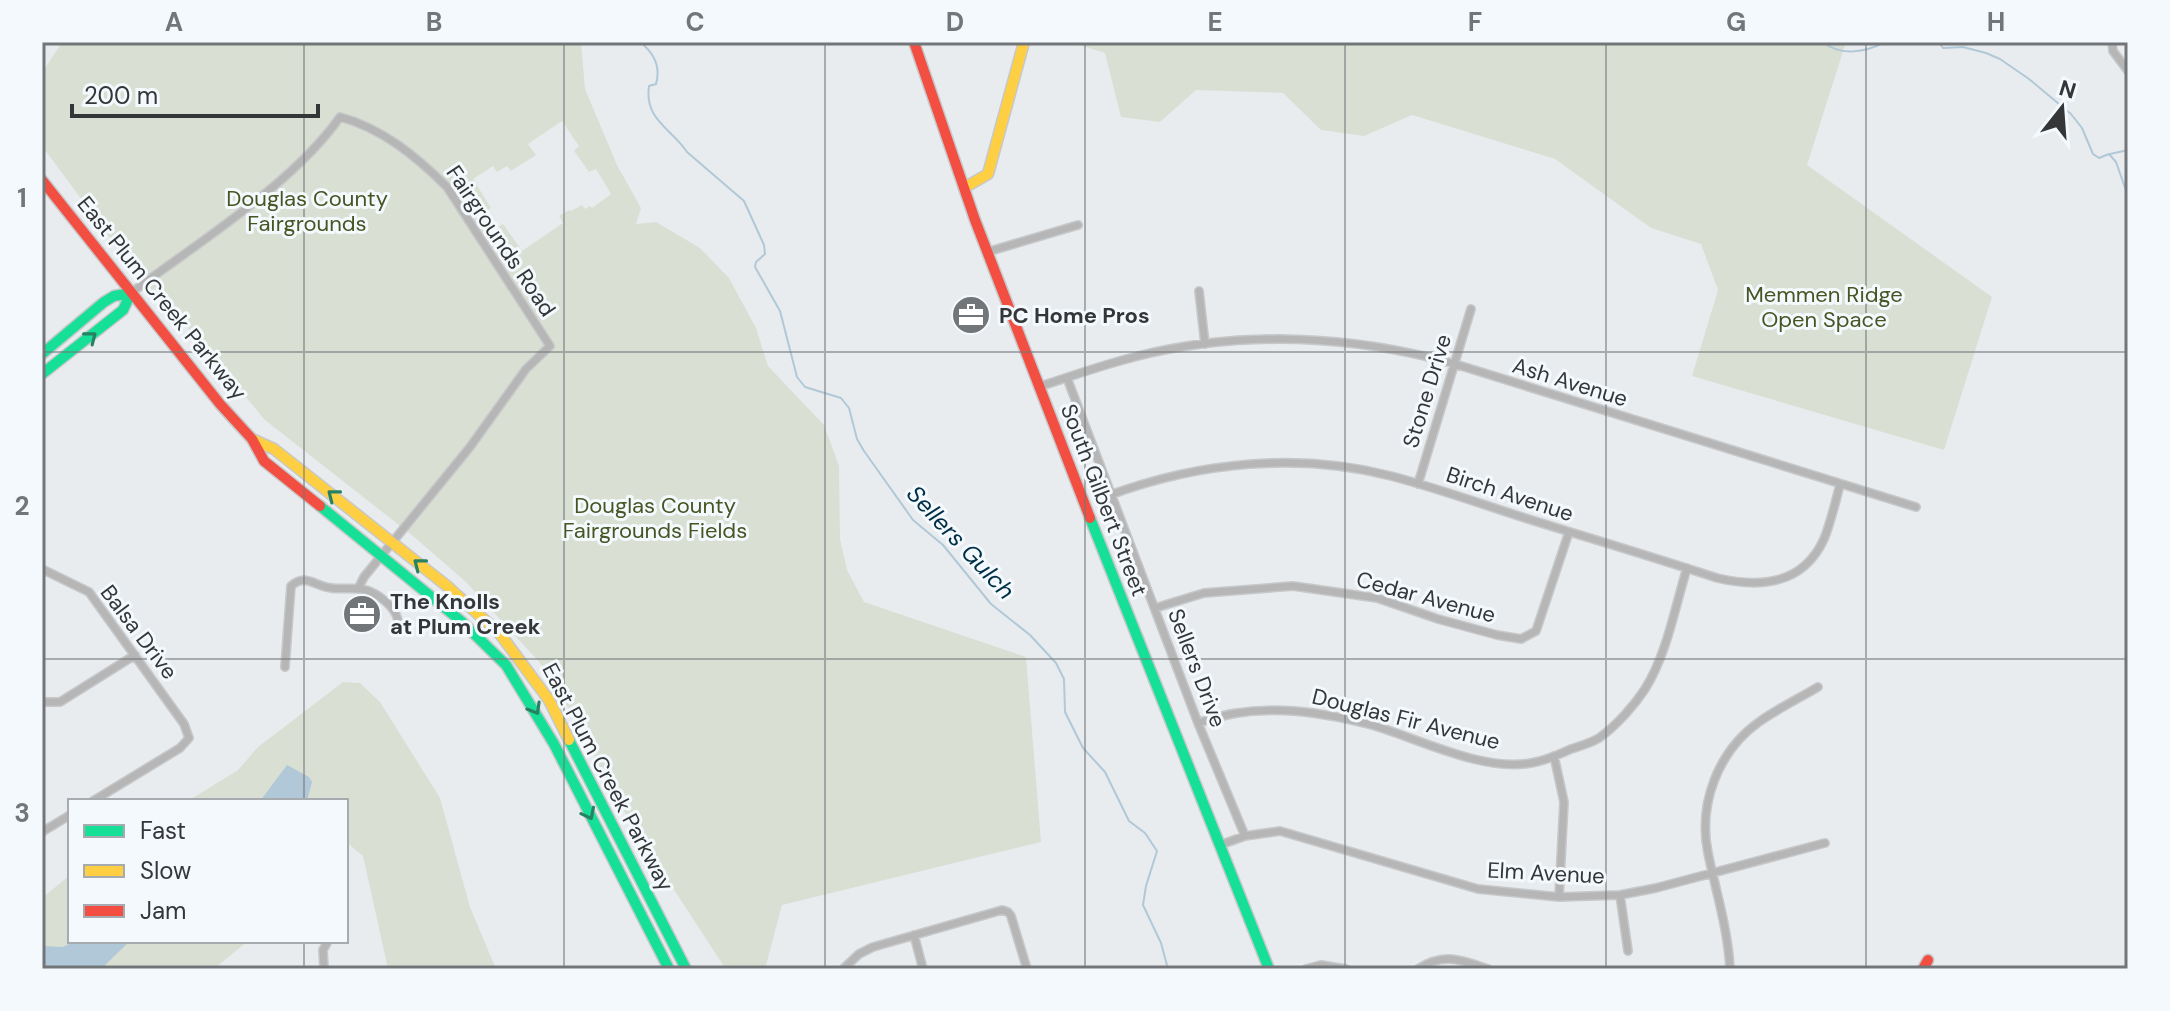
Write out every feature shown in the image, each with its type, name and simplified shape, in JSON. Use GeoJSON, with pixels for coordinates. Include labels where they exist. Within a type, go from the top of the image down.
{"type":"FeatureCollection","features":[{"type":"Feature","properties":{"kind":"main road","name":"South Gilbert Street"},"geometry":{"type":"LineString","coordinates":[[914,42],[1038,387],[1269,969]]}},
{"type":"Feature","properties":{"kind":"main road"},"geometry":{"type":"LineString","coordinates":[[964,188],[988,174],[1024,42]]}},
{"type":"Feature","properties":{"kind":"main road","name":"East Plum Creek Parkway"},"geometry":{"type":"LineString","coordinates":[[42,180],[220,404],[252,439],[264,461],[469,627],[514,676],[554,744],[669,969]]}},
{"type":"Feature","properties":{"kind":"main road"},"geometry":{"type":"LineString","coordinates":[[42,354],[104,302],[114,296],[131,293]]}},
{"type":"Feature","properties":{"kind":"main road"},"geometry":{"type":"LineString","coordinates":[[42,374],[123,310],[131,293]]}},
{"type":"Feature","properties":{"kind":"main road","name":"East Plum Creek Parkway"},"geometry":{"type":"LineString","coordinates":[[252,439],[274,449],[473,608],[500,634],[549,700],[686,969]]}},
{"type":"Feature","properties":{"kind":"street"},"geometry":{"type":"LineString","coordinates":[[2112,42],[2113,51],[2128,71]]}},
{"type":"Feature","properties":{"kind":"street","name":"Fairgrounds Road"},"geometry":{"type":"LineString","coordinates":[[131,293],[280,180],[317,146],[340,117],[381,133],[447,187],[550,346],[526,369],[470,447],[381,555],[358,589]]}},
{"type":"Feature","properties":{"kind":"street"},"geometry":{"type":"LineString","coordinates":[[987,252],[1078,225]]}},
{"type":"Feature","properties":{"kind":"street"},"geometry":{"type":"LineString","coordinates":[[1199,291],[1205,344]]}},
{"type":"Feature","properties":{"kind":"street","name":"Stone Drive"},"geometry":{"type":"LineString","coordinates":[[1418,484],[1471,309]]}},
{"type":"Feature","properties":{"kind":"street","name":"Ash Avenue"},"geometry":{"type":"LineString","coordinates":[[1038,387],[1139,355],[1205,344],[1259,339],[1351,342],[1455,364],[1916,507]]}},
{"type":"Feature","properties":{"kind":"street","name":"Sellers Drive"},"geometry":{"type":"LineString","coordinates":[[1067,378],[1198,723],[1245,836]]}},
{"type":"Feature","properties":{"kind":"street","name":"Birch Avenue"},"geometry":{"type":"LineString","coordinates":[[1110,495],[1155,479],[1204,468],[1306,464],[1351,469],[1418,484],[1687,568],[1758,585],[1792,574],[1817,551],[1825,538],[1840,485]]}},
{"type":"Feature","properties":{"kind":"street","name":"Cedar Avenue"},"geometry":{"type":"LineString","coordinates":[[1155,608],[1204,593],[1293,586],[1377,598],[1438,619],[1521,639],[1536,631],[1569,532]]}},
{"type":"Feature","properties":{"kind":"street","name":"Douglas Fir Avenue"},"geometry":{"type":"LineString","coordinates":[[1198,723],[1221,715],[1277,709],[1314,712],[1374,726],[1437,749],[1475,758],[1529,764],[1598,739],[1645,689],[1660,656],[1687,568]]}},
{"type":"Feature","properties":{"kind":"street","name":"Balsa Drive"},"geometry":{"type":"LineString","coordinates":[[42,569],[89,592],[184,724],[189,738],[180,748],[96,799]]}},
{"type":"Feature","properties":{"kind":"street"},"geometry":{"type":"LineString","coordinates":[[285,667],[291,586],[304,578],[328,588],[369,591],[395,610],[400,620],[398,628]]}},
{"type":"Feature","properties":{"kind":"street"},"geometry":{"type":"LineString","coordinates":[[42,702],[60,702],[135,655]]}},
{"type":"Feature","properties":{"kind":"street"},"geometry":{"type":"LineString","coordinates":[[1730,969],[1727,940],[1707,851],[1706,814],[1716,775],[1742,736],[1759,722],[1818,687]]}},
{"type":"Feature","properties":{"kind":"street"},"geometry":{"type":"LineString","coordinates":[[1554,756],[1564,802],[1559,897]]}},
{"type":"Feature","properties":{"kind":"street"},"geometry":{"type":"LineString","coordinates":[[42,832],[68,816]]}},
{"type":"Feature","properties":{"kind":"street","name":"Elm Avenue"},"geometry":{"type":"LineString","coordinates":[[1220,845],[1245,836],[1280,831],[1478,889],[1559,897],[1620,895],[1825,843]]}},
{"type":"Feature","properties":{"kind":"street"},"geometry":{"type":"LineString","coordinates":[[1620,895],[1628,951]]}},
{"type":"Feature","properties":{"kind":"street"},"geometry":{"type":"LineString","coordinates":[[843,969],[859,954],[873,947],[1002,910],[1008,912],[1027,969]]}},
{"type":"Feature","properties":{"kind":"street"},"geometry":{"type":"LineString","coordinates":[[914,935],[923,969]]}},
{"type":"Feature","properties":{"kind":"street"},"geometry":{"type":"LineString","coordinates":[[324,969],[323,950],[327,943]]}},
{"type":"Feature","properties":{"kind":"street"},"geometry":{"type":"LineString","coordinates":[[1418,969],[1443,958],[1488,969]]}},
{"type":"Feature","properties":{"kind":"street"},"geometry":{"type":"LineString","coordinates":[[1306,969],[1321,965],[1346,969]]}},
{"type":"Feature","properties":{"kind":"green space"},"geometry":{"type":"Polygon","coordinates":[[[62,42],[581,42],[585,89],[617,165],[641,208],[636,224],[656,222],[700,248],[729,278],[756,328],[768,366],[824,425],[839,466],[840,539],[847,570],[864,602],[1026,657],[1041,842],[782,905],[765,969],[725,968],[630,822],[561,695],[540,663],[466,582],[413,536],[265,420],[188,328],[139,277],[42,146],[42,73],[62,42]],[[562,121],[528,144],[536,155],[511,171],[507,166],[497,172],[493,166],[473,179],[491,208],[478,217],[488,233],[503,224],[522,251],[563,223],[559,216],[582,205],[585,209],[592,208],[611,194],[596,169],[589,172],[574,151],[579,146],[562,121]]]}},
{"type":"Feature","properties":{"kind":"green space","name":"Memmen Ridge Open Space"},"geometry":{"type":"Polygon","coordinates":[[[1070,42],[1846,42],[1807,165],[1992,297],[1944,450],[1692,376],[1718,290],[1701,244],[1651,228],[1555,159],[1412,115],[1364,136],[1321,130],[1283,93],[1196,90],[1160,122],[1121,117],[1105,53],[1070,42]]]}},
{"type":"Feature","properties":{"kind":"green space"},"geometry":{"type":"Polygon","coordinates":[[[343,682],[360,683],[380,702],[440,798],[470,907],[496,969],[388,969],[363,856],[348,844],[348,799],[191,799],[238,770],[258,747],[343,682]]]}},
{"type":"Feature","properties":{"kind":"green space"},"geometry":{"type":"Polygon","coordinates":[[[68,877],[68,943],[246,943],[214,969],[42,969],[42,898],[68,877]]]}},
{"type":"Feature","properties":{"kind":"water"},"geometry":{"type":"Polygon","coordinates":[[[287,765],[309,777],[312,782],[308,799],[262,799],[287,765]]]}},
{"type":"Feature","properties":{"kind":"water"},"geometry":{"type":"Polygon","coordinates":[[[71,943],[128,943],[101,969],[42,969],[42,946],[63,947],[71,943]]]}},
{"type":"Feature","properties":{"kind":"waterway","name":"Sellers Gulch"},"geometry":{"type":"LineString","coordinates":[[640,42],[653,56],[657,66],[656,84],[649,86],[655,116],[687,152],[744,201],[764,245],[765,254],[755,267],[780,311],[797,377],[805,387],[841,398],[849,408],[857,439],[864,451],[913,520],[943,545],[991,604],[1030,635],[1056,663],[1064,679],[1065,712],[1083,748],[1105,772],[1129,821],[1145,833],[1157,851],[1143,905],[1161,943],[1168,969]]}},
{"type":"Feature","properties":{"kind":"waterway"},"geometry":{"type":"LineString","coordinates":[[1823,42],[1846,51],[1870,48],[1885,42]]}},
{"type":"Feature","properties":{"kind":"waterway"},"geometry":{"type":"LineString","coordinates":[[1939,42],[1943,48],[1963,47],[1986,53],[2029,79],[2071,114],[2082,128],[2093,154],[2099,158],[2109,154],[2116,162],[2128,196]]}},
{"type":"Feature","properties":{"kind":"waterway"},"geometry":{"type":"LineString","coordinates":[[2110,154],[2128,150]]}},
{"type":"Feature","properties":{"kind":"traffic: fast"},"geometry":{"type":"LineString","coordinates":[[42,354],[104,302],[114,296],[131,293]]}},
{"type":"Feature","properties":{"kind":"traffic: fast"},"geometry":{"type":"LineString","coordinates":[[42,374],[123,310],[131,293]]}},
{"type":"Feature","properties":{"kind":"traffic: fast"},"geometry":{"type":"LineString","coordinates":[[320,506],[461,621],[506,665],[554,744],[669,969]]}},
{"type":"Feature","properties":{"kind":"traffic: fast"},"geometry":{"type":"LineString","coordinates":[[1090,518],[1269,969]]}},
{"type":"Feature","properties":{"kind":"traffic: fast"},"geometry":{"type":"LineString","coordinates":[[569,740],[686,969]]}},
{"type":"Feature","properties":{"kind":"traffic: slow"},"geometry":{"type":"LineString","coordinates":[[964,188],[988,174],[1024,42]]}},
{"type":"Feature","properties":{"kind":"traffic: slow"},"geometry":{"type":"LineString","coordinates":[[252,439],[274,449],[447,586],[500,634],[549,700],[569,740]]}},
{"type":"Feature","properties":{"kind":"traffic: jam"},"geometry":{"type":"LineString","coordinates":[[914,42],[975,220],[1090,518]]}},
{"type":"Feature","properties":{"kind":"traffic: jam"},"geometry":{"type":"LineString","coordinates":[[42,180],[220,404],[252,439],[264,461],[320,506]]}},
{"type":"Feature","properties":{"kind":"traffic: jam"},"geometry":{"type":"LineString","coordinates":[[1923,969],[1928,960]]}},
{"type":"Feature","properties":{"kind":"place","name":"PC Home Pros"},"geometry":{"type":"Point","coordinates":[971,315]}},
{"type":"Feature","properties":{"kind":"place","name":"The Knolls at Plum Creek"},"geometry":{"type":"Point","coordinates":[362,614]}},
{"type":"Feature","properties":{"kind":"park label","name":"Douglas County Fairgrounds"},"geometry":{"type":"Point","coordinates":[307,210]}},
{"type":"Feature","properties":{"kind":"park label","name":"Douglas County Fairgrounds Fields"},"geometry":{"type":"Point","coordinates":[655,518]}}]}
